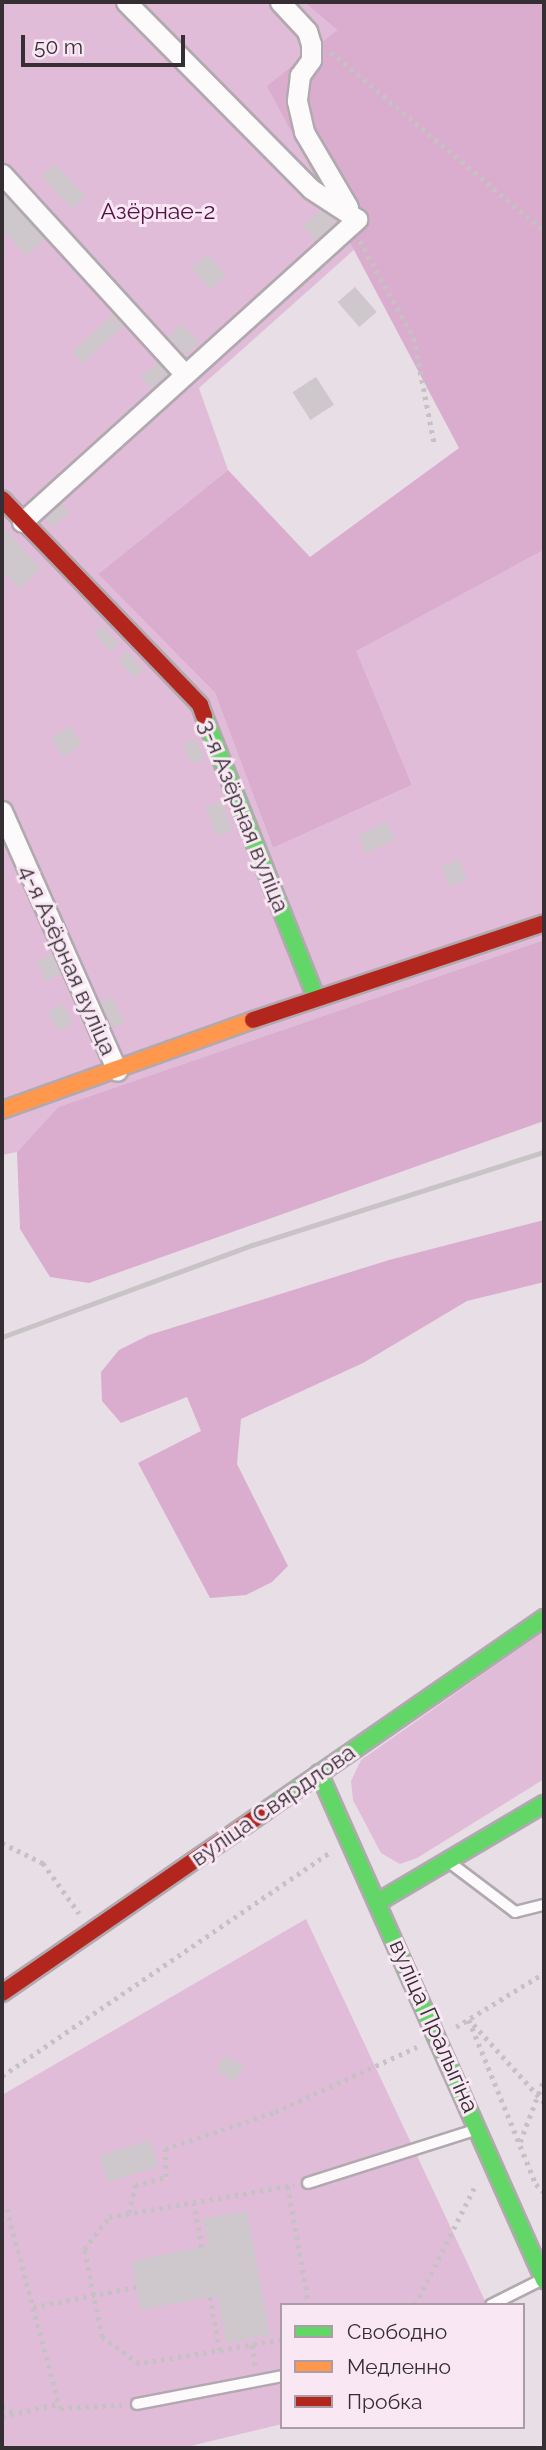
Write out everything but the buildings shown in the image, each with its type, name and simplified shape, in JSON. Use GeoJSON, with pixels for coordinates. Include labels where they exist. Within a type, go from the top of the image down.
{"type":"FeatureCollection","features":[{"type":"Feature","properties":{"kind":"street"},"geometry":{"type":"LineString","coordinates":[[126,2],[311,189],[357,219]]}},
{"type":"Feature","properties":{"kind":"street"},"geometry":{"type":"LineString","coordinates":[[279,2],[307,32],[311,60],[300,75],[297,101],[304,132],[357,219]]}},
{"type":"Feature","properties":{"kind":"street"},"geometry":{"type":"LineString","coordinates":[[2,174],[184,373]]}},
{"type":"Feature","properties":{"kind":"street"},"geometry":{"type":"LineString","coordinates":[[22,522],[357,219]]}},
{"type":"Feature","properties":{"kind":"street","name":"3-я Азёрная вуліца"},"geometry":{"type":"LineString","coordinates":[[2,499],[200,705],[316,997]]}},
{"type":"Feature","properties":{"kind":"street","name":"4-я Азёрная вуліца"},"geometry":{"type":"LineString","coordinates":[[2,811],[117,1070]]}},
{"type":"Feature","properties":{"kind":"street"},"geometry":{"type":"LineString","coordinates":[[2,1110],[316,997],[544,923]]}},
{"type":"Feature","properties":{"kind":"street","name":"вуліца Свярдлова"},"geometry":{"type":"LineString","coordinates":[[2,1993],[544,1618]]}},
{"type":"Feature","properties":{"kind":"street","name":"вуліца Пралыгіна"},"geometry":{"type":"LineString","coordinates":[[319,1773],[439,2037],[544,2279]]}},
{"type":"Feature","properties":{"kind":"street"},"geometry":{"type":"LineString","coordinates":[[378,1902],[544,1804]]}},
{"type":"Feature","properties":{"kind":"lane"},"geometry":{"type":"LineString","coordinates":[[448,1861],[514,1912],[544,1905]]}},
{"type":"Feature","properties":{"kind":"lane"},"geometry":{"type":"LineString","coordinates":[[308,2183],[479,2128]]}},
{"type":"Feature","properties":{"kind":"lane"},"geometry":{"type":"LineString","coordinates":[[495,2303],[544,2279]]}},
{"type":"Feature","properties":{"kind":"lane"},"geometry":{"type":"LineString","coordinates":[[137,2404],[280,2376]]}},
{"type":"Feature","properties":{"kind":"path"},"geometry":{"type":"LineString","coordinates":[[307,32],[544,231]]}},
{"type":"Feature","properties":{"kind":"path"},"geometry":{"type":"LineString","coordinates":[[357,219],[360,240],[414,338],[434,442]]}},
{"type":"Feature","properties":{"kind":"path"},"geometry":{"type":"LineString","coordinates":[[2,1843],[43,1863],[92,1931]]}},
{"type":"Feature","properties":{"kind":"path"},"geometry":{"type":"LineString","coordinates":[[2,2076],[339,1846]]}},
{"type":"Feature","properties":{"kind":"path"},"geometry":{"type":"LineString","coordinates":[[129,2213],[135,2185],[166,2177],[165,2150],[275,2112],[439,2037],[544,1973]]}},
{"type":"Feature","properties":{"kind":"path"},"geometry":{"type":"LineString","coordinates":[[469,2020],[544,2103]]}},
{"type":"Feature","properties":{"kind":"path"},"geometry":{"type":"LineString","coordinates":[[469,2020],[536,2184],[544,2192]]}},
{"type":"Feature","properties":{"kind":"path"},"geometry":{"type":"LineString","coordinates":[[519,2143],[544,2079]]}},
{"type":"Feature","properties":{"kind":"path"},"geometry":{"type":"LineString","coordinates":[[416,2303],[491,2155]]}},
{"type":"Feature","properties":{"kind":"path"},"geometry":{"type":"LineString","coordinates":[[536,2184],[544,2182]]}},
{"type":"Feature","properties":{"kind":"path"},"geometry":{"type":"LineString","coordinates":[[280,2340],[139,2364],[102,2337],[83,2249],[110,2217],[288,2186],[309,2303]]}},
{"type":"Feature","properties":{"kind":"path"},"geometry":{"type":"LineString","coordinates":[[194,2202],[202,2247]]}},
{"type":"Feature","properties":{"kind":"path"},"geometry":{"type":"LineString","coordinates":[[7,2209],[60,2408],[137,2404]]}},
{"type":"Feature","properties":{"kind":"path"},"geometry":{"type":"LineString","coordinates":[[33,2307],[136,2287]]}},
{"type":"Feature","properties":{"kind":"path"},"geometry":{"type":"LineString","coordinates":[[210,2297],[220,2350]]}},
{"type":"Feature","properties":{"kind":"path"},"geometry":{"type":"LineString","coordinates":[[252,2345],[258,2380]]}},
{"type":"Feature","properties":{"kind":"path"},"geometry":{"type":"LineString","coordinates":[[2,2416],[59,2404]]}},
{"type":"Feature","properties":{"kind":"path"},"geometry":{"type":"LineString","coordinates":[[2,2407],[13,2413]]}},
{"type":"Feature","properties":{"kind":"green space","name":"Азёрнае-2"},"geometry":{"type":"Polygon","coordinates":[[[2,2],[304,2],[337,30],[268,86],[356,248],[199,388],[228,470],[98,574],[215,693],[273,848],[412,785],[355,651],[542,551],[544,940],[58,1107],[17,1152],[2,1155],[2,2]]]}},
{"type":"Feature","properties":{"kind":"green space"},"geometry":{"type":"Polygon","coordinates":[[[544,1631],[544,1779],[417,1858],[400,1864],[381,1853],[353,1800],[351,1781],[361,1760],[544,1631]]]}},
{"type":"Feature","properties":{"kind":"green space"},"geometry":{"type":"Polygon","coordinates":[[[306,1919],[486,2303],[280,2303],[280,2424],[182,2448],[2,2448],[2,2095],[306,1919]]]}},
{"type":"Feature","properties":{"kind":"shaded area"},"geometry":{"type":"Polygon","coordinates":[[[304,2],[544,2],[544,554],[542,551],[356,651],[412,785],[273,848],[215,693],[98,574],[228,470],[310,557],[459,448],[267,86],[337,30],[304,2]]]}},
{"type":"Feature","properties":{"kind":"shaded area"},"geometry":{"type":"Polygon","coordinates":[[[544,940],[544,1121],[89,1283],[50,1277],[20,1229],[17,1152],[58,1107],[544,940]]]}},
{"type":"Feature","properties":{"kind":"shaded area"},"geometry":{"type":"Polygon","coordinates":[[[544,1220],[544,1282],[467,1301],[363,1363],[241,1419],[237,1464],[288,1566],[272,1582],[246,1595],[210,1598],[138,1463],[201,1431],[187,1397],[121,1423],[102,1401],[101,1372],[119,1350],[149,1335],[389,1260],[544,1220]]]}},
{"type":"Feature","properties":{"kind":"railway"},"geometry":{"type":"LineString","coordinates":[[2,1337],[252,1245],[544,1152]]}},
{"type":"Feature","properties":{"kind":"traffic: fast"},"geometry":{"type":"LineString","coordinates":[[204,716],[316,997]]}},
{"type":"Feature","properties":{"kind":"traffic: fast"},"geometry":{"type":"LineString","coordinates":[[264,1812],[544,1618]]}},
{"type":"Feature","properties":{"kind":"traffic: fast"},"geometry":{"type":"LineString","coordinates":[[319,1773],[544,2280]]}},
{"type":"Feature","properties":{"kind":"traffic: fast"},"geometry":{"type":"LineString","coordinates":[[378,1902],[544,1804]]}},
{"type":"Feature","properties":{"kind":"traffic: slow"},"geometry":{"type":"LineString","coordinates":[[2,1110],[253,1020]]}},
{"type":"Feature","properties":{"kind":"traffic: jam"},"geometry":{"type":"LineString","coordinates":[[2,499],[200,705],[204,716]]}},
{"type":"Feature","properties":{"kind":"traffic: jam"},"geometry":{"type":"LineString","coordinates":[[253,1020],[544,923]]}},
{"type":"Feature","properties":{"kind":"traffic: jam"},"geometry":{"type":"LineString","coordinates":[[2,1993],[264,1812]]}}]}
